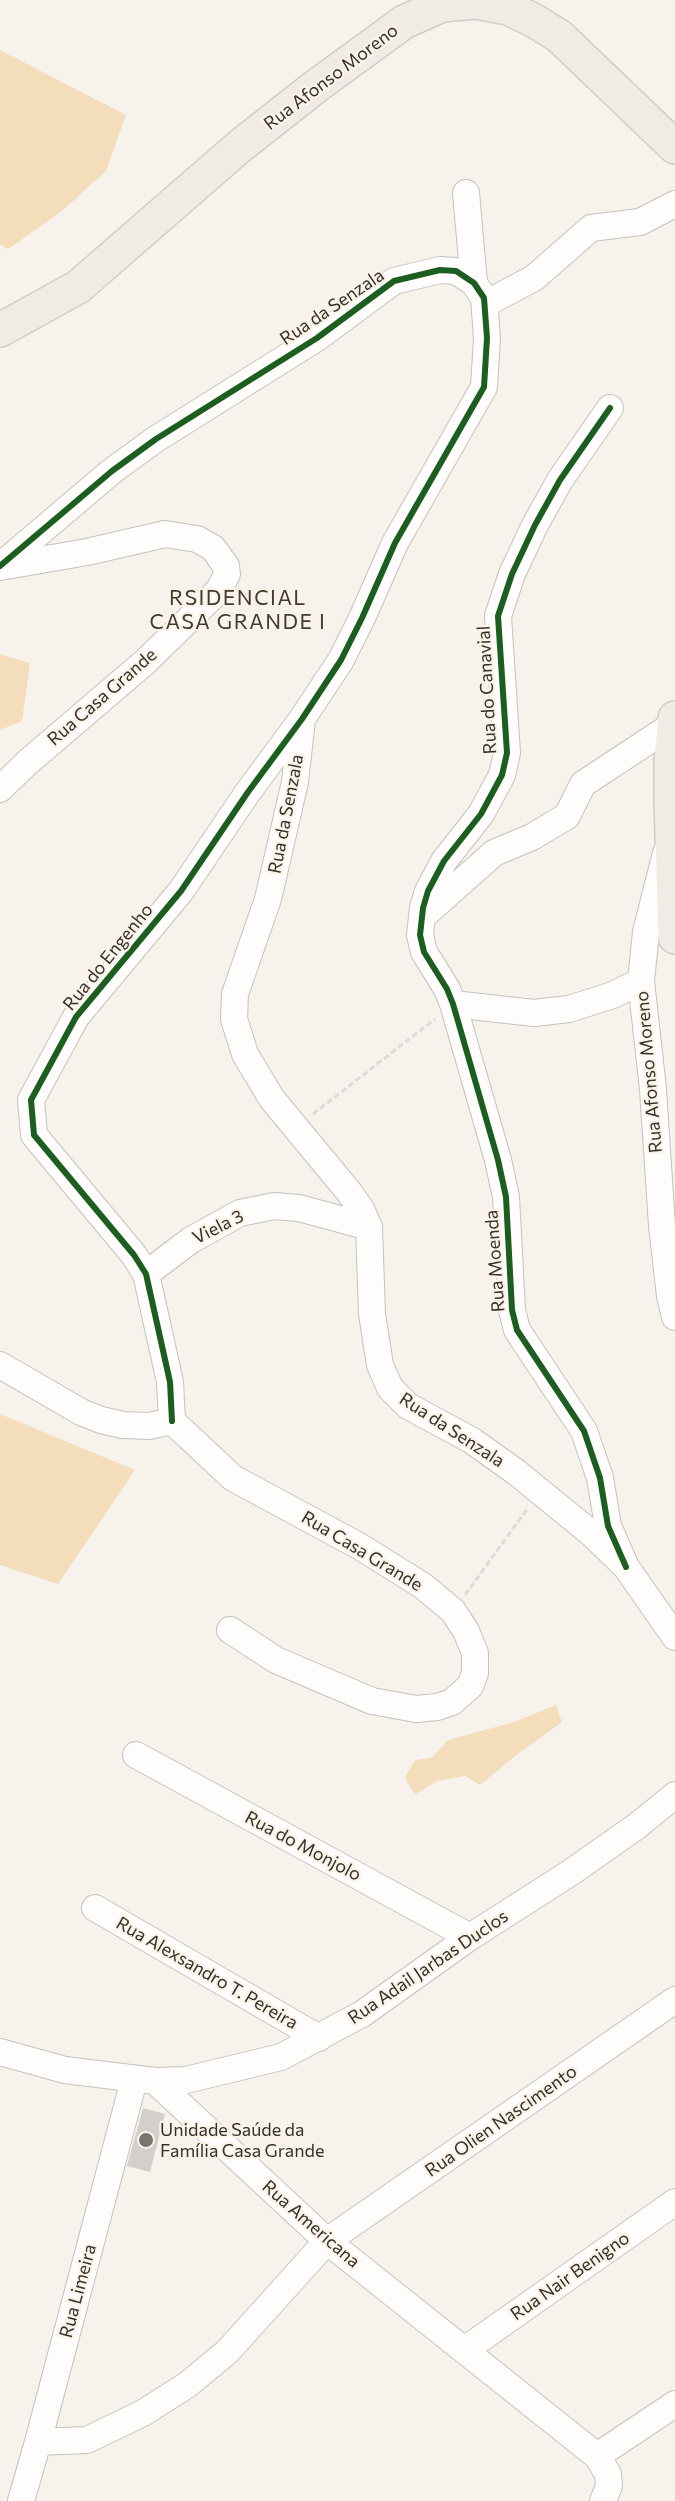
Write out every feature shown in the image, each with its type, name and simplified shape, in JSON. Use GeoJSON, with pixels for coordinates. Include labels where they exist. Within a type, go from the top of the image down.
{"type":"FeatureCollection","features":[{"type":"Feature","properties":{"kind":"main road","name":"Rua Afonso Moreno"},"geometry":{"type":"LineString","coordinates":[[2,331],[78,287],[240,146],[315,87],[404,22],[442,5],[476,2],[508,8],[533,20],[558,36],[675,147]]}},
{"type":"Feature","properties":{"kind":"main road","name":"Rua Afonso Moreno"},"geometry":{"type":"LineString","coordinates":[[675,718],[673,814],[675,937]]}},
{"type":"Feature","properties":{"kind":"street"},"geometry":{"type":"LineString","coordinates":[[466,193],[479,293],[534,278],[591,228],[640,222],[675,204]]}},
{"type":"Feature","properties":{"kind":"street","name":"Rua da Senzala"},"geometry":{"type":"LineString","coordinates":[[0,566],[112,471],[156,439],[317,338],[394,282],[440,270],[456,271],[479,293],[487,338],[484,387],[395,543],[341,660],[302,719],[295,782],[268,898],[235,994],[234,1019],[245,1054],[272,1099],[349,1192],[361,1209],[369,1227],[372,1314],[380,1365],[390,1388],[408,1406],[471,1440],[516,1472],[592,1534],[626,1567],[675,1637]]}},
{"type":"Feature","properties":{"kind":"street","name":"Rua do Canavial"},"geometry":{"type":"LineString","coordinates":[[453,1004],[447,989],[424,952],[420,935],[422,917],[428,891],[444,861],[481,814],[502,775],[507,753],[498,616],[512,574],[535,525],[560,480],[610,408]]}},
{"type":"Feature","properties":{"kind":"street","name":"Rua Casa Grande"},"geometry":{"type":"LineString","coordinates":[[0,566],[87,552],[165,534],[197,539],[213,548],[226,566],[226,574],[219,590],[145,662],[28,762],[0,789]]}},
{"type":"Feature","properties":{"kind":"street","name":"Rua do Engenho"},"geometry":{"type":"LineString","coordinates":[[172,1421],[170,1382],[146,1274],[134,1255],[34,1135],[31,1100],[76,1017],[181,891],[248,792],[302,719]]}},
{"type":"Feature","properties":{"kind":"street"},"geometry":{"type":"LineString","coordinates":[[422,917],[494,853],[532,837],[567,816],[584,784],[675,724]]}},
{"type":"Feature","properties":{"kind":"street","name":"Rua Afonso Moreno"},"geometry":{"type":"LineString","coordinates":[[673,814],[646,932],[641,981],[653,1089],[662,1226],[670,1296],[675,1317]]}},
{"type":"Feature","properties":{"kind":"street"},"geometry":{"type":"LineString","coordinates":[[453,1004],[534,1012],[569,1009],[613,995],[641,981]]}},
{"type":"Feature","properties":{"kind":"street","name":"Rua Moenda"},"geometry":{"type":"LineString","coordinates":[[453,1004],[488,1119],[504,1188],[512,1310],[517,1330],[584,1431],[600,1478],[608,1526],[626,1567]]}},
{"type":"Feature","properties":{"kind":"street","name":"Viela 3"},"geometry":{"type":"LineString","coordinates":[[146,1274],[191,1240],[240,1213],[274,1206],[299,1208],[369,1227]]}},
{"type":"Feature","properties":{"kind":"street"},"geometry":{"type":"LineString","coordinates":[[0,1365],[81,1412],[101,1420],[123,1425],[149,1426],[172,1421]]}},
{"type":"Feature","properties":{"kind":"street","name":"Rua Casa Grande"},"geometry":{"type":"LineString","coordinates":[[172,1421],[233,1478],[395,1567],[423,1586],[453,1611],[466,1630],[475,1653],[475,1673],[470,1686],[452,1702],[436,1707],[416,1709],[372,1701],[276,1660],[230,1630]]}},
{"type":"Feature","properties":{"kind":"street","name":"Rua do Monjolo"},"geometry":{"type":"LineString","coordinates":[[136,1755],[470,1937]]}},
{"type":"Feature","properties":{"kind":"street","name":"Rua Adail Jarbas Duclos"},"geometry":{"type":"LineString","coordinates":[[144,2081],[186,2080],[239,2069],[281,2057],[319,2038],[362,2014],[470,1937],[570,1873],[637,1826],[675,1795]]}},
{"type":"Feature","properties":{"kind":"street","name":"Rua Alexsandro T. Pereira"},"geometry":{"type":"LineString","coordinates":[[95,1908],[319,2038]]}},
{"type":"Feature","properties":{"kind":"street","name":"Rua Olien Nascimento"},"geometry":{"type":"LineString","coordinates":[[38,2442],[87,2440],[143,2414],[187,2385],[227,2352],[327,2241],[675,2001]]}},
{"type":"Feature","properties":{"kind":"street"},"geometry":{"type":"LineString","coordinates":[[0,2052],[64,2070],[144,2081]]}},
{"type":"Feature","properties":{"kind":"street","name":"Rua Americana"},"geometry":{"type":"LineString","coordinates":[[144,2081],[327,2241],[466,2349],[597,2456]]}},
{"type":"Feature","properties":{"kind":"street","name":"Rua Limeira"},"geometry":{"type":"LineString","coordinates":[[21,2501],[144,2081]]}},
{"type":"Feature","properties":{"kind":"street","name":"Rua Nair Benigno"},"geometry":{"type":"LineString","coordinates":[[466,2349],[675,2202]]}},
{"type":"Feature","properties":{"kind":"street"},"geometry":{"type":"LineString","coordinates":[[603,2501],[609,2486],[608,2474],[597,2456],[675,2403]]}},
{"type":"Feature","properties":{"kind":"path"},"geometry":{"type":"LineString","coordinates":[[297,1127],[453,1004]]}},
{"type":"Feature","properties":{"kind":"path"},"geometry":{"type":"LineString","coordinates":[[453,1611],[540,1492]]}},
{"type":"Feature","properties":{"kind":"shaded area"},"geometry":{"type":"Polygon","coordinates":[[[0,50],[126,115],[106,171],[62,211],[8,249],[0,245],[0,50]]]}},
{"type":"Feature","properties":{"kind":"shaded area"},"geometry":{"type":"Polygon","coordinates":[[[0,654],[30,663],[22,721],[0,730],[0,654]]]}},
{"type":"Feature","properties":{"kind":"shaded area"},"geometry":{"type":"Polygon","coordinates":[[[0,1414],[135,1470],[58,1584],[0,1565],[0,1414]]]}},
{"type":"Feature","properties":{"kind":"shaded area"},"geometry":{"type":"Polygon","coordinates":[[[556,1705],[562,1722],[480,1785],[465,1776],[437,1781],[416,1794],[411,1789],[405,1777],[415,1760],[431,1758],[448,1740],[514,1722],[556,1705]]]}},
{"type":"Feature","properties":{"kind":"building","name":"Unidade Saúde da Família Casa Grande"},"geometry":{"type":"Polygon","coordinates":[[[143,2108],[165,2114],[150,2172],[127,2166],[143,2108]]]}},
{"type":"Feature","properties":{"kind":"cycle path"},"geometry":{"type":"LineString","coordinates":[[0,566],[112,471],[156,439],[317,338],[394,281],[440,270],[456,271],[474,283],[484,298],[487,338],[484,387],[395,543],[341,660],[181,891],[76,1017],[31,1100],[34,1135],[134,1255],[146,1274],[170,1382],[172,1421]]}},
{"type":"Feature","properties":{"kind":"cycle path"},"geometry":{"type":"LineString","coordinates":[[610,408],[560,480],[535,525],[512,574],[498,616],[507,753],[502,775],[481,814],[444,861],[428,891],[423,908],[420,935],[424,952],[447,989],[453,1004],[498,1160],[506,1197],[512,1310],[517,1330],[584,1431],[600,1478],[608,1526],[626,1567]]}},
{"type":"Feature","properties":{"kind":"place","name":"Unidade Saúde da Família Casa Grande"},"geometry":{"type":"Point","coordinates":[146,2140]}},
{"type":"Feature","properties":{"kind":"district","name":"RSIDENCIAL CASA GRANDE I"},"geometry":{"type":"Point","coordinates":[238,610]}}]}
